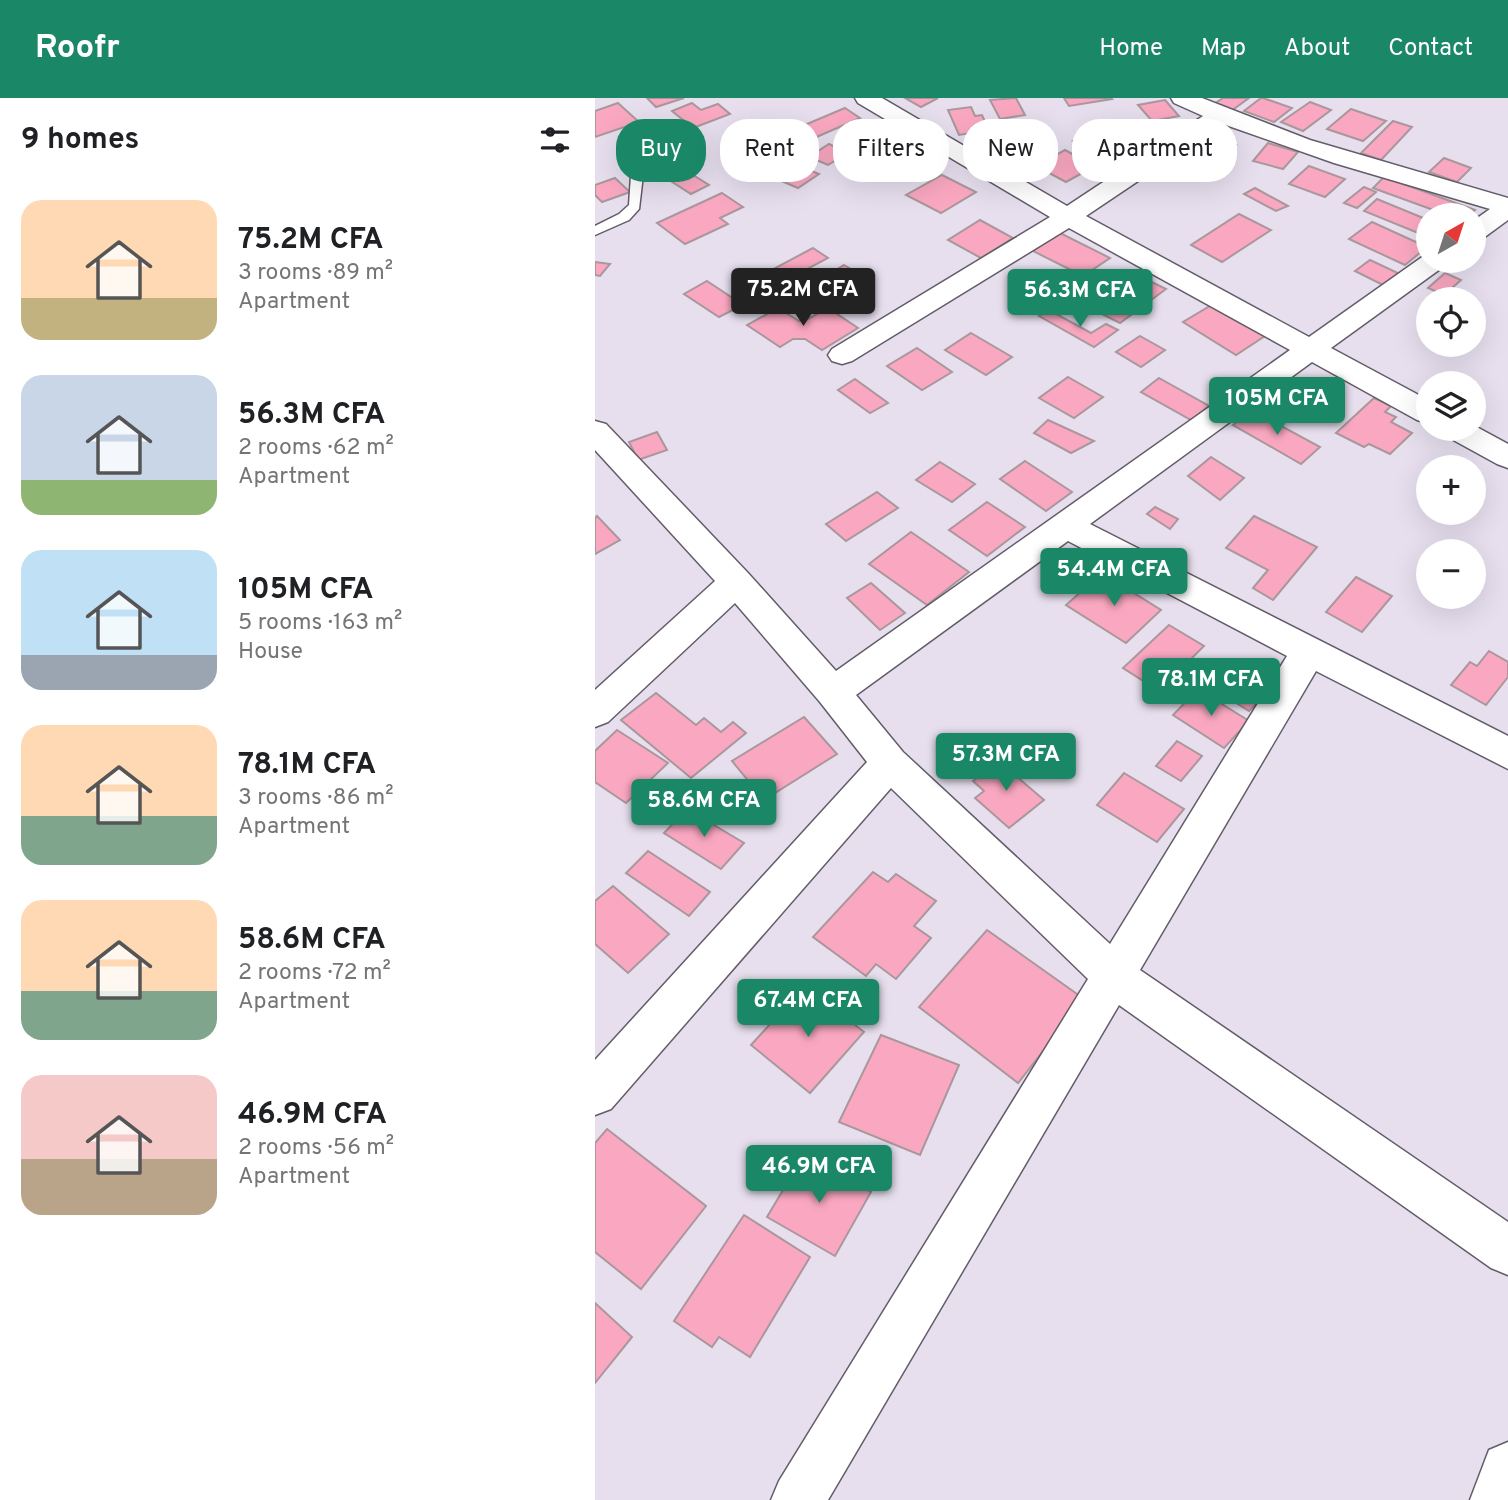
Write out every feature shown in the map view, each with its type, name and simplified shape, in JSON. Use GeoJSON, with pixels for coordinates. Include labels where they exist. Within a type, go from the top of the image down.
{"type":"FeatureCollection","features":[{"type":"Feature","properties":{"kind":"street"},"geometry":{"type":"LineString","coordinates":[[866,98],[1068,217],[1416,406]]}},
{"type":"Feature","properties":{"kind":"street"},"geometry":{"type":"LineString","coordinates":[[1182,98],[1220,115],[1343,158],[1508,207]]}},
{"type":"Feature","properties":{"kind":"street"},"geometry":{"type":"LineString","coordinates":[[842,355],[1068,217],[1220,115]]}},
{"type":"Feature","properties":{"kind":"street"},"geometry":{"type":"LineString","coordinates":[[1486,223],[1508,207]]}},
{"type":"Feature","properties":{"kind":"street"},"geometry":{"type":"LineString","coordinates":[[833,692],[1417,273]]}},
{"type":"Feature","properties":{"kind":"street"},"geometry":{"type":"LineString","coordinates":[[595,431],[736,582],[833,692],[890,763],[1114,976],[1508,1251]]}},
{"type":"Feature","properties":{"kind":"street"},"geometry":{"type":"LineString","coordinates":[[1479,441],[1508,457]]}},
{"type":"Feature","properties":{"kind":"street"},"geometry":{"type":"LineString","coordinates":[[1067,526],[1508,754]]}},
{"type":"Feature","properties":{"kind":"street"},"geometry":{"type":"LineString","coordinates":[[595,712],[736,582]]}},
{"type":"Feature","properties":{"kind":"street"},"geometry":{"type":"LineString","coordinates":[[798,1500],[1309,651]]}},
{"type":"Feature","properties":{"kind":"street"},"geometry":{"type":"LineString","coordinates":[[595,1093],[890,763]]}},
{"type":"Feature","properties":{"kind":"street"},"geometry":{"type":"LineString","coordinates":[[1497,1500],[1508,1469]]}},
{"type":"Feature","properties":{"kind":"lane"},"geometry":{"type":"LineString","coordinates":[[595,231],[624,217],[635,206],[637,182]]}},
{"type":"Feature","properties":{"kind":"building"},"geometry":{"type":"Polygon","coordinates":[[[647,98],[684,98],[656,107],[647,98]]]}},
{"type":"Feature","properties":{"kind":"building"},"geometry":{"type":"Polygon","coordinates":[[[905,98],[938,98],[921,107],[905,98]]]}},
{"type":"Feature","properties":{"kind":"building"},"geometry":{"type":"Polygon","coordinates":[[[1016,98],[1025,115],[1000,119],[990,100],[1016,98]]]}},
{"type":"Feature","properties":{"kind":"building"},"geometry":{"type":"Polygon","coordinates":[[[1064,98],[1111,98],[1112,99],[1069,106],[1064,98]]]}},
{"type":"Feature","properties":{"kind":"building"},"geometry":{"type":"Polygon","coordinates":[[[1223,98],[1249,98],[1231,111],[1214,104],[1223,98]]]}},
{"type":"Feature","properties":{"kind":"building"},"geometry":{"type":"Polygon","coordinates":[[[1261,98],[1292,108],[1274,122],[1244,111],[1261,98]]]}},
{"type":"Feature","properties":{"kind":"building"},"geometry":{"type":"Polygon","coordinates":[[[1165,100],[1179,116],[1150,119],[1138,105],[1165,100]]]}},
{"type":"Feature","properties":{"kind":"building"},"geometry":{"type":"Polygon","coordinates":[[[1310,102],[1331,110],[1303,131],[1281,122],[1310,102]]]}},
{"type":"Feature","properties":{"kind":"building"},"geometry":{"type":"Polygon","coordinates":[[[618,103],[636,119],[616,119],[616,130],[595,137],[595,111],[618,103]]]}},
{"type":"Feature","properties":{"kind":"building"},"geometry":{"type":"Polygon","coordinates":[[[692,103],[701,110],[718,104],[730,114],[706,123],[706,119],[682,119],[672,111],[692,103]]]}},
{"type":"Feature","properties":{"kind":"building"},"geometry":{"type":"Polygon","coordinates":[[[971,107],[975,116],[982,115],[984,119],[963,119],[963,134],[959,135],[948,110],[971,107]]]}},
{"type":"Feature","properties":{"kind":"building"},"geometry":{"type":"Polygon","coordinates":[[[845,108],[860,118],[833,119],[833,130],[819,136],[819,119],[845,108]]]}},
{"type":"Feature","properties":{"kind":"building"},"geometry":{"type":"Polygon","coordinates":[[[1351,109],[1386,121],[1363,141],[1327,129],[1351,109]]]}},
{"type":"Feature","properties":{"kind":"building"},"geometry":{"type":"Polygon","coordinates":[[[1393,121],[1412,127],[1381,160],[1361,153],[1393,121]]]}},
{"type":"Feature","properties":{"kind":"building"},"geometry":{"type":"Polygon","coordinates":[[[1268,143],[1298,152],[1283,169],[1253,161],[1268,143]]]}},
{"type":"Feature","properties":{"kind":"building"},"geometry":{"type":"Polygon","coordinates":[[[829,144],[833,146],[833,162],[828,165],[819,161],[819,150],[829,144]]]}},
{"type":"Feature","properties":{"kind":"building"},"geometry":{"type":"Polygon","coordinates":[[[1065,150],[1072,154],[1072,179],[1066,182],[1058,178],[1058,154],[1065,150]]]}},
{"type":"Feature","properties":{"kind":"building"},"geometry":{"type":"Polygon","coordinates":[[[1444,158],[1471,168],[1457,182],[1429,172],[1444,158]]]}},
{"type":"Feature","properties":{"kind":"building"},"geometry":{"type":"Polygon","coordinates":[[[1309,166],[1345,179],[1325,197],[1289,184],[1309,166]]]}},
{"type":"Feature","properties":{"kind":"building"},"geometry":{"type":"Polygon","coordinates":[[[1384,177],[1456,203],[1416,204],[1373,188],[1384,177]]]}},
{"type":"Feature","properties":{"kind":"building"},"geometry":{"type":"Polygon","coordinates":[[[615,178],[616,182],[630,192],[602,202],[595,195],[595,185],[615,178]]]}},
{"type":"Feature","properties":{"kind":"building"},"geometry":{"type":"Polygon","coordinates":[[[949,178],[976,192],[941,213],[906,195],[929,182],[949,182],[949,178]]]}},
{"type":"Feature","properties":{"kind":"building"},"geometry":{"type":"Polygon","coordinates":[[[672,182],[704,182],[709,185],[691,194],[672,182]]]}},
{"type":"Feature","properties":{"kind":"building"},"geometry":{"type":"Polygon","coordinates":[[[784,182],[807,182],[798,188],[784,182]]]}},
{"type":"Feature","properties":{"kind":"building"},"geometry":{"type":"Polygon","coordinates":[[[1364,187],[1376,192],[1357,208],[1344,203],[1364,187]]]}},
{"type":"Feature","properties":{"kind":"building"},"geometry":{"type":"Polygon","coordinates":[[[1255,188],[1288,206],[1276,211],[1244,194],[1255,188]]]}},
{"type":"Feature","properties":{"kind":"building"},"geometry":{"type":"Polygon","coordinates":[[[722,193],[743,207],[720,218],[728,224],[685,244],[657,223],[722,193]]]}},
{"type":"Feature","properties":{"kind":"building"},"geometry":{"type":"Polygon","coordinates":[[[1377,199],[1416,215],[1416,232],[1364,211],[1377,199]]]}},
{"type":"Feature","properties":{"kind":"building"},"geometry":{"type":"Polygon","coordinates":[[[1239,214],[1271,230],[1222,262],[1191,245],[1239,214]]]}},
{"type":"Feature","properties":{"kind":"building"},"geometry":{"type":"Polygon","coordinates":[[[980,220],[1013,238],[981,258],[948,240],[980,220]]]}},
{"type":"Feature","properties":{"kind":"building"},"geometry":{"type":"Polygon","coordinates":[[[1372,222],[1416,242],[1416,256],[1405,265],[1349,239],[1372,222]]]}},
{"type":"Feature","properties":{"kind":"building"},"geometry":{"type":"Polygon","coordinates":[[[1060,233],[1110,258],[1083,276],[1033,251],[1060,233]]]}},
{"type":"Feature","properties":{"kind":"building"},"geometry":{"type":"Polygon","coordinates":[[[813,248],[828,258],[779,284],[764,274],[813,248]]]}},
{"type":"Feature","properties":{"kind":"building"},"geometry":{"type":"Polygon","coordinates":[[[1370,260],[1402,275],[1387,287],[1355,271],[1370,260]]]}},
{"type":"Feature","properties":{"kind":"building"},"geometry":{"type":"Polygon","coordinates":[[[595,262],[610,264],[600,276],[595,275],[595,262]]]}},
{"type":"Feature","properties":{"kind":"building"},"geometry":{"type":"Polygon","coordinates":[[[844,265],[865,277],[844,291],[822,279],[844,265]]]}},
{"type":"Feature","properties":{"kind":"building"},"geometry":{"type":"Polygon","coordinates":[[[1044,270],[1081,290],[1070,297],[1033,277],[1044,270]]]}},
{"type":"Feature","properties":{"kind":"building"},"geometry":{"type":"Polygon","coordinates":[[[1127,270],[1166,289],[1120,323],[1080,303],[1127,270]]]}},
{"type":"Feature","properties":{"kind":"building"},"geometry":{"type":"Polygon","coordinates":[[[1445,273],[1461,280],[1453,287],[1429,287],[1445,273]]]}},
{"type":"Feature","properties":{"kind":"building"},"geometry":{"type":"Polygon","coordinates":[[[707,281],[743,305],[719,317],[684,294],[707,281]]]}},
{"type":"Feature","properties":{"kind":"building"},"geometry":{"type":"Polygon","coordinates":[[[1215,303],[1268,334],[1236,355],[1183,322],[1215,303]]]}},
{"type":"Feature","properties":{"kind":"building"},"geometry":{"type":"Polygon","coordinates":[[[778,308],[799,321],[828,308],[858,328],[822,350],[805,339],[793,339],[780,347],[747,325],[778,308]]]}},
{"type":"Feature","properties":{"kind":"building"},"geometry":{"type":"Polygon","coordinates":[[[1049,310],[1091,333],[1106,324],[1118,330],[1094,347],[1039,316],[1049,310]]]}},
{"type":"Feature","properties":{"kind":"building"},"geometry":{"type":"Polygon","coordinates":[[[971,333],[1012,357],[986,375],[945,350],[971,333]]]}},
{"type":"Feature","properties":{"kind":"building"},"geometry":{"type":"Polygon","coordinates":[[[1140,336],[1165,350],[1141,367],[1116,352],[1140,336]]]}},
{"type":"Feature","properties":{"kind":"building"},"geometry":{"type":"Polygon","coordinates":[[[917,348],[952,372],[922,390],[887,366],[917,348]]]}},
{"type":"Feature","properties":{"kind":"building"},"geometry":{"type":"Polygon","coordinates":[[[1068,377],[1103,397],[1074,418],[1039,398],[1068,377]]]}},
{"type":"Feature","properties":{"kind":"building"},"geometry":{"type":"Polygon","coordinates":[[[1159,378],[1209,406],[1191,420],[1141,392],[1159,378]]]}},
{"type":"Feature","properties":{"kind":"building"},"geometry":{"type":"Polygon","coordinates":[[[855,379],[888,403],[870,413],[838,390],[855,379]]]}},
{"type":"Feature","properties":{"kind":"building"},"geometry":{"type":"Polygon","coordinates":[[[1374,398],[1391,406],[1385,412],[1396,417],[1391,422],[1412,433],[1390,454],[1369,444],[1364,447],[1336,433],[1374,398]]]}},
{"type":"Feature","properties":{"kind":"building"},"geometry":{"type":"Polygon","coordinates":[[[1252,410],[1320,447],[1301,464],[1233,425],[1252,410]]]}},
{"type":"Feature","properties":{"kind":"building"},"geometry":{"type":"Polygon","coordinates":[[[1048,420],[1094,441],[1071,453],[1034,433],[1048,420]]]}},
{"type":"Feature","properties":{"kind":"building"},"geometry":{"type":"Polygon","coordinates":[[[657,432],[667,450],[638,460],[629,442],[657,432]]]}},
{"type":"Feature","properties":{"kind":"building"},"geometry":{"type":"Polygon","coordinates":[[[1211,457],[1244,478],[1220,500],[1188,476],[1211,457]]]}},
{"type":"Feature","properties":{"kind":"building"},"geometry":{"type":"Polygon","coordinates":[[[1025,461],[1072,492],[1046,511],[1000,479],[1025,461]]]}},
{"type":"Feature","properties":{"kind":"building"},"geometry":{"type":"Polygon","coordinates":[[[940,462],[975,484],[952,502],[916,480],[940,462]]]}},
{"type":"Feature","properties":{"kind":"building"},"geometry":{"type":"Polygon","coordinates":[[[877,492],[898,508],[846,541],[826,524],[877,492]]]}},
{"type":"Feature","properties":{"kind":"building"},"geometry":{"type":"Polygon","coordinates":[[[987,502],[1025,527],[987,556],[949,530],[987,502]]]}},
{"type":"Feature","properties":{"kind":"building"},"geometry":{"type":"Polygon","coordinates":[[[1155,507],[1178,519],[1170,529],[1147,514],[1155,507]]]}},
{"type":"Feature","properties":{"kind":"building"},"geometry":{"type":"Polygon","coordinates":[[[597,516],[620,540],[595,554],[595,518],[597,516]]]}},
{"type":"Feature","properties":{"kind":"building"},"geometry":{"type":"Polygon","coordinates":[[[1254,516],[1317,547],[1273,600],[1253,588],[1268,570],[1226,548],[1254,516]]]}},
{"type":"Feature","properties":{"kind":"building"},"geometry":{"type":"Polygon","coordinates":[[[911,532],[969,572],[927,605],[869,564],[911,532]]]}},
{"type":"Feature","properties":{"kind":"building"},"geometry":{"type":"Polygon","coordinates":[[[1102,573],[1161,610],[1126,643],[1066,605],[1102,573]]]}},
{"type":"Feature","properties":{"kind":"building"},"geometry":{"type":"Polygon","coordinates":[[[1356,577],[1392,596],[1362,632],[1326,612],[1356,577]]]}},
{"type":"Feature","properties":{"kind":"building"},"geometry":{"type":"Polygon","coordinates":[[[871,583],[905,613],[880,630],[847,598],[871,583]]]}},
{"type":"Feature","properties":{"kind":"building"},"geometry":{"type":"Polygon","coordinates":[[[1169,625],[1204,646],[1159,691],[1123,668],[1169,625]]]}},
{"type":"Feature","properties":{"kind":"building"},"geometry":{"type":"Polygon","coordinates":[[[1489,651],[1508,662],[1508,677],[1486,705],[1451,685],[1470,662],[1477,666],[1489,651]]]}},
{"type":"Feature","properties":{"kind":"building"},"geometry":{"type":"Polygon","coordinates":[[[1251,660],[1280,679],[1249,711],[1219,692],[1251,660]]]}},
{"type":"Feature","properties":{"kind":"building"},"geometry":{"type":"Polygon","coordinates":[[[1198,689],[1249,721],[1224,748],[1173,715],[1198,689]]]}},
{"type":"Feature","properties":{"kind":"building"},"geometry":{"type":"Polygon","coordinates":[[[656,693],[696,725],[704,718],[721,732],[733,722],[746,733],[691,778],[621,720],[656,693]]]}},
{"type":"Feature","properties":{"kind":"building"},"geometry":{"type":"Polygon","coordinates":[[[804,717],[837,754],[764,800],[732,761],[804,717]]]}},
{"type":"Feature","properties":{"kind":"building"},"geometry":{"type":"Polygon","coordinates":[[[617,730],[668,763],[626,803],[595,782],[595,751],[617,730]]]}},
{"type":"Feature","properties":{"kind":"building"},"geometry":{"type":"Polygon","coordinates":[[[1177,741],[1202,756],[1181,781],[1156,766],[1177,741]]]}},
{"type":"Feature","properties":{"kind":"building"},"geometry":{"type":"Polygon","coordinates":[[[1004,757],[1022,772],[1016,776],[1044,800],[1009,828],[975,798],[984,791],[973,781],[1004,757]]]}},
{"type":"Feature","properties":{"kind":"building"},"geometry":{"type":"Polygon","coordinates":[[[1124,773],[1184,809],[1157,842],[1097,805],[1124,773]]]}},
{"type":"Feature","properties":{"kind":"building"},"geometry":{"type":"Polygon","coordinates":[[[687,809],[744,843],[721,869],[664,833],[687,809]]]}},
{"type":"Feature","properties":{"kind":"building"},"geometry":{"type":"Polygon","coordinates":[[[648,851],[710,892],[689,916],[626,873],[648,851]]]}},
{"type":"Feature","properties":{"kind":"building"},"geometry":{"type":"Polygon","coordinates":[[[873,872],[888,882],[896,874],[936,901],[914,926],[931,938],[896,979],[876,964],[866,976],[813,937],[873,872]]]}},
{"type":"Feature","properties":{"kind":"building"},"geometry":{"type":"Polygon","coordinates":[[[613,886],[669,934],[628,973],[595,944],[595,901],[613,886]]]}},
{"type":"Feature","properties":{"kind":"building"},"geometry":{"type":"Polygon","coordinates":[[[987,930],[1084,999],[1018,1083],[919,1007],[987,930]]]}},
{"type":"Feature","properties":{"kind":"building"},"geometry":{"type":"Polygon","coordinates":[[[805,986],[864,1032],[810,1093],[751,1045],[805,986]]]}},
{"type":"Feature","properties":{"kind":"building"},"geometry":{"type":"Polygon","coordinates":[[[881,1035],[959,1065],[920,1155],[839,1122],[881,1035]]]}},
{"type":"Feature","properties":{"kind":"building"},"geometry":{"type":"Polygon","coordinates":[[[607,1129],[706,1206],[641,1289],[595,1252],[595,1143],[607,1129]]]}},
{"type":"Feature","properties":{"kind":"building"},"geometry":{"type":"Polygon","coordinates":[[[804,1155],[871,1192],[835,1256],[767,1217],[804,1155]]]}},
{"type":"Feature","properties":{"kind":"building"},"geometry":{"type":"Polygon","coordinates":[[[744,1215],[810,1257],[750,1357],[719,1337],[712,1347],[674,1321],[744,1215]]]}},
{"type":"Feature","properties":{"kind":"building"},"geometry":{"type":"Polygon","coordinates":[[[595,1303],[632,1337],[595,1383],[595,1303]]]}}]}
